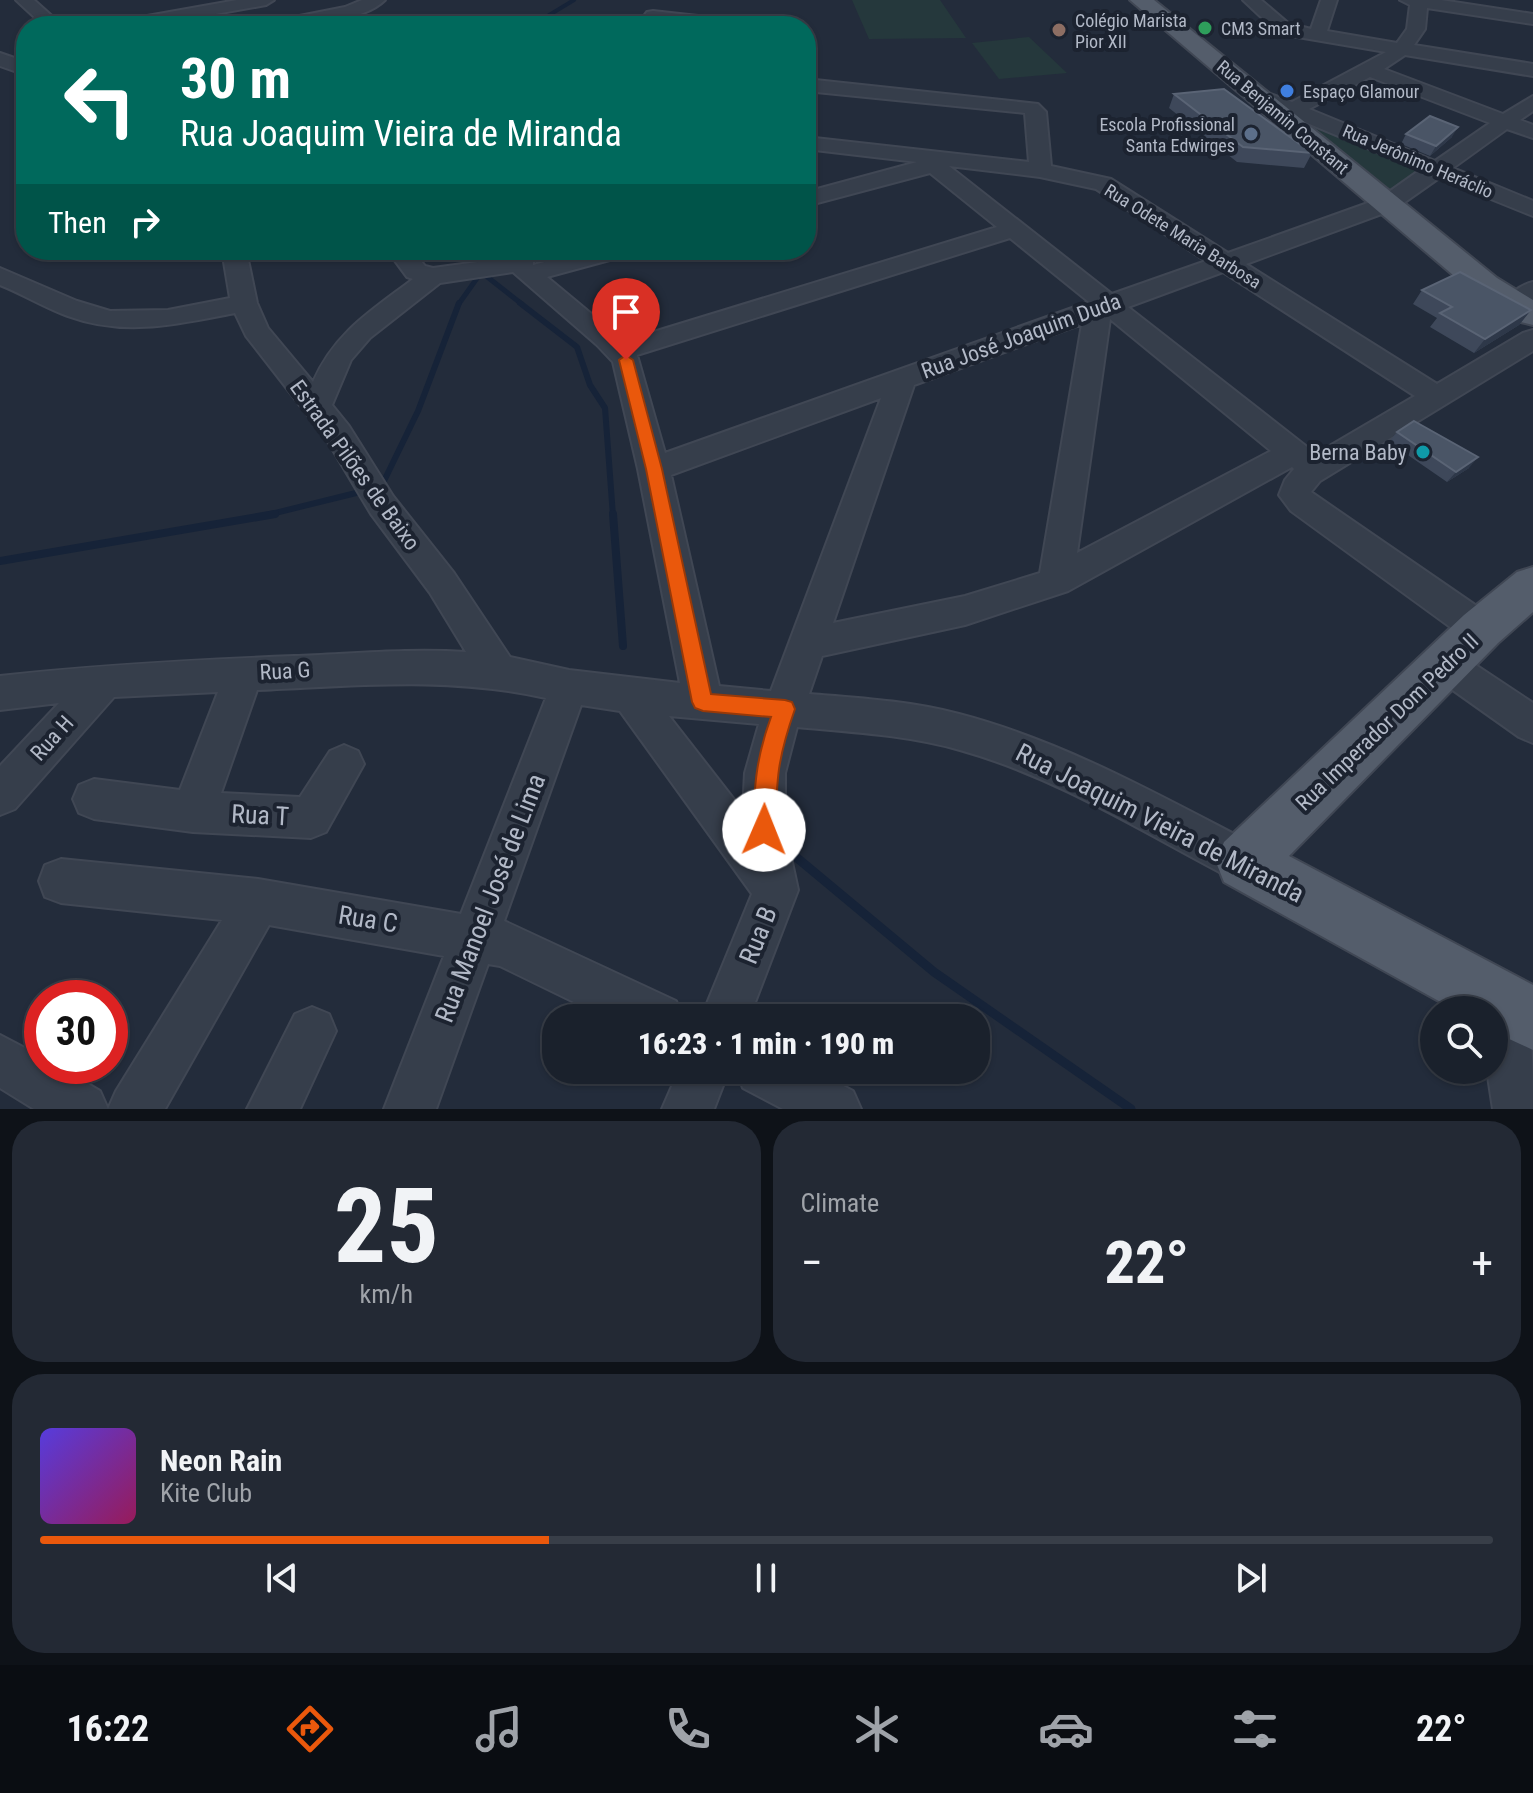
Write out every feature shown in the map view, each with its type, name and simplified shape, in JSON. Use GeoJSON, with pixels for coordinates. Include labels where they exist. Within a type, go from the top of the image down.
{"type":"FeatureCollection","features":[{"type":"Feature","properties":{"kind":"main road","name":"Rua Benjamin Constant"},"geometry":{"type":"LineString","coordinates":[[1141,0],[1485,285],[1527,304]]}},
{"type":"Feature","properties":{"kind":"main road","name":"Rua Imperador Dom Pedro II"},"geometry":{"type":"LineString","coordinates":[[1244,862],[1481,629],[1533,585]]}},
{"type":"Feature","properties":{"kind":"main road","name":"Rua Joaquim Vieira de Miranda"},"geometry":{"type":"LineString","coordinates":[[1244,862],[1517,1010]]}},
{"type":"Feature","properties":{"kind":"street"},"geometry":{"type":"LineString","coordinates":[[24,0],[42,16]]}},
{"type":"Feature","properties":{"kind":"street"},"geometry":{"type":"LineString","coordinates":[[176,16],[266,0]]}},
{"type":"Feature","properties":{"kind":"street"},"geometry":{"type":"LineString","coordinates":[[325,16],[350,11],[377,0]]}},
{"type":"Feature","properties":{"kind":"street"},"geometry":{"type":"LineString","coordinates":[[1251,0],[1287,30],[1400,49],[1510,60],[1533,57]]}},
{"type":"Feature","properties":{"kind":"street"},"geometry":{"type":"LineString","coordinates":[[1317,36],[1329,0]]}},
{"type":"Feature","properties":{"kind":"street"},"geometry":{"type":"LineString","coordinates":[[1294,109],[1368,70],[1400,49],[1416,30],[1415,1],[1533,19]]}},
{"type":"Feature","properties":{"kind":"street"},"geometry":{"type":"LineString","coordinates":[[116,16],[135,4]]}},
{"type":"Feature","properties":{"kind":"street"},"geometry":{"type":"LineString","coordinates":[[1510,60],[1533,70]]}},
{"type":"Feature","properties":{"kind":"street"},"geometry":{"type":"LineString","coordinates":[[1368,70],[1533,132]]}},
{"type":"Feature","properties":{"kind":"street"},"geometry":{"type":"LineString","coordinates":[[816,86],[1031,108],[1036,112],[1040,170]]}},
{"type":"Feature","properties":{"kind":"street","name":"Rua Jerônimo Heráclio"},"geometry":{"type":"LineString","coordinates":[[1259,96],[1533,209]]}},
{"type":"Feature","properties":{"kind":"street","name":"Rua José Joaquim Duda"},"geometry":{"type":"LineString","coordinates":[[654,469],[1387,204],[1533,102]]}},
{"type":"Feature","properties":{"kind":"street","name":"Rua Odete Maria Barbosa"},"geometry":{"type":"LineString","coordinates":[[816,144],[929,161],[1040,170],[1080,177],[1115,190],[1435,396]]}},
{"type":"Feature","properties":{"kind":"street"},"geometry":{"type":"LineString","coordinates":[[816,196],[929,161],[1301,472],[1302,503],[1481,629]]}},
{"type":"Feature","properties":{"kind":"street"},"geometry":{"type":"LineString","coordinates":[[620,351],[1013,230]]}},
{"type":"Feature","properties":{"kind":"street","name":"Estrada Pilões de Baixo"},"geometry":{"type":"LineString","coordinates":[[236,260],[244,303],[256,330],[338,433],[382,505],[442,583],[498,671]]}},
{"type":"Feature","properties":{"kind":"street"},"geometry":{"type":"LineString","coordinates":[[407,260],[416,272],[433,276]]}},
{"type":"Feature","properties":{"kind":"street"},"geometry":{"type":"LineString","coordinates":[[317,406],[338,357],[360,332],[433,276],[467,260],[523,263],[545,260]]}},
{"type":"Feature","properties":{"kind":"street"},"geometry":{"type":"LineString","coordinates":[[523,263],[620,351],[628,367],[654,469],[703,702]]}},
{"type":"Feature","properties":{"kind":"street"},"geometry":{"type":"LineString","coordinates":[[0,276],[89,315],[111,319],[157,319],[244,303]]}},
{"type":"Feature","properties":{"kind":"street"},"geometry":{"type":"LineString","coordinates":[[1056,581],[1104,307]]}},
{"type":"Feature","properties":{"kind":"street"},"geometry":{"type":"LineString","coordinates":[[807,644],[984,607],[1056,581],[1301,472],[1533,339]]}},
{"type":"Feature","properties":{"kind":"street","name":"Rua B"},"geometry":{"type":"LineString","coordinates":[[731,1004],[776,890],[764,830],[765,773],[769,751],[902,380]]}},
{"type":"Feature","properties":{"kind":"street"},"geometry":{"type":"LineString","coordinates":[[1446,665],[1533,725]]}},
{"type":"Feature","properties":{"kind":"street","name":"Rua G"},"geometry":{"type":"LineString","coordinates":[[0,693],[104,681],[434,666],[498,671],[569,687]]}},
{"type":"Feature","properties":{"kind":"street","name":"Rua T"},"geometry":{"type":"LineString","coordinates":[[193,812],[244,673]]}},
{"type":"Feature","properties":{"kind":"street","name":"Rua H"},"geometry":{"type":"LineString","coordinates":[[0,795],[104,681]]}},
{"type":"Feature","properties":{"kind":"street","name":"Rua Joaquim Vieira de Miranda"},"geometry":{"type":"LineString","coordinates":[[569,687],[631,696],[878,717],[957,731],[1079,776],[1244,862]]}},
{"type":"Feature","properties":{"kind":"street","name":"Rua Manoel José de Lima"},"geometry":{"type":"LineString","coordinates":[[410,1109],[569,687]]}},
{"type":"Feature","properties":{"kind":"street"},"geometry":{"type":"LineString","coordinates":[[631,696],[776,890]]}},
{"type":"Feature","properties":{"kind":"street","name":"Rua T"},"geometry":{"type":"LineString","coordinates":[[94,799],[193,812],[311,818],[344,764]]}},
{"type":"Feature","properties":{"kind":"street","name":"Rua C"},"geometry":{"type":"LineString","coordinates":[[61,881],[258,901],[475,937],[504,944],[630,1004]]}},
{"type":"Feature","properties":{"kind":"street"},"geometry":{"type":"LineString","coordinates":[[134,1109],[147,1092],[258,901]]}},
{"type":"Feature","properties":{"kind":"street"},"geometry":{"type":"LineString","coordinates":[[1517,1010],[1519,1109]]}},
{"type":"Feature","properties":{"kind":"street"},"geometry":{"type":"LineString","coordinates":[[273,1109],[312,1031]]}},
{"type":"Feature","properties":{"kind":"street"},"geometry":{"type":"LineString","coordinates":[[0,1060],[82,1109]]}},
{"type":"Feature","properties":{"kind":"street"},"geometry":{"type":"LineString","coordinates":[[688,1109],[698,1084]]}},
{"type":"Feature","properties":{"kind":"street"},"geometry":{"type":"LineString","coordinates":[[788,1084],[835,1109]]}},
{"type":"Feature","properties":{"kind":"green space"},"geometry":{"type":"Polygon","coordinates":[[[852,0],[940,0],[966,38],[869,39],[852,0]]]}},
{"type":"Feature","properties":{"kind":"green space"},"geometry":{"type":"Polygon","coordinates":[[[1029,37],[1067,73],[999,79],[972,43],[1029,37]]]}},
{"type":"Feature","properties":{"kind":"green space"},"geometry":{"type":"Polygon","coordinates":[[[1292,113],[1424,170],[1388,196],[1292,113]]]}},
{"type":"Feature","properties":{"kind":"building"},"geometry":{"type":"Polygon","coordinates":[[[1224,89],[1312,153],[1243,147],[1174,94],[1224,89]]]}},
{"type":"Feature","properties":{"kind":"building"},"geometry":{"type":"Polygon","coordinates":[[[1430,116],[1458,127],[1436,146],[1406,134],[1430,116]]]}},
{"type":"Feature","properties":{"kind":"building"},"geometry":{"type":"Polygon","coordinates":[[[1460,272],[1531,310],[1485,339],[1440,313],[1452,307],[1422,290],[1460,272]]]}},
{"type":"Feature","properties":{"kind":"building"},"geometry":{"type":"Polygon","coordinates":[[[1414,421],[1478,457],[1456,472],[1397,432],[1414,421]]]}},
{"type":"Feature","properties":{"kind":"waterway"},"geometry":{"type":"LineString","coordinates":[[548,16],[574,0]]}},
{"type":"Feature","properties":{"kind":"waterway"},"geometry":{"type":"LineString","coordinates":[[481,272],[523,305]]}},
{"type":"Feature","properties":{"kind":"waterway"},"geometry":{"type":"LineString","coordinates":[[459,304],[480,274]]}},
{"type":"Feature","properties":{"kind":"waterway"},"geometry":{"type":"LineString","coordinates":[[520,303],[577,347],[590,385],[605,408],[613,516]]}},
{"type":"Feature","properties":{"kind":"waterway"},"geometry":{"type":"LineString","coordinates":[[383,483],[418,411],[459,304]]}},
{"type":"Feature","properties":{"kind":"waterway"},"geometry":{"type":"LineString","coordinates":[[263,516],[356,493]]}},
{"type":"Feature","properties":{"kind":"waterway"},"geometry":{"type":"LineString","coordinates":[[0,561],[275,514]]}},
{"type":"Feature","properties":{"kind":"waterway"},"geometry":{"type":"LineString","coordinates":[[613,514],[623,646]]}},
{"type":"Feature","properties":{"kind":"waterway"},"geometry":{"type":"LineString","coordinates":[[790,852],[934,972],[1131,1109]]}},
{"type":"Feature","properties":{"kind":"place","name":"CM3 Smart"},"geometry":{"type":"Point","coordinates":[1205,28]}},
{"type":"Feature","properties":{"kind":"place","name":"Colégio Marista Pior XII"},"geometry":{"type":"Point","coordinates":[1059,30]}},
{"type":"Feature","properties":{"kind":"place","name":"Espaço Glamour"},"geometry":{"type":"Point","coordinates":[1287,91]}},
{"type":"Feature","properties":{"kind":"place","name":"Escola Profissional Santa Edwirges"},"geometry":{"type":"Point","coordinates":[1251,134]}},
{"type":"Feature","properties":{"kind":"place","name":"Berna Baby"},"geometry":{"type":"Point","coordinates":[1423,452]}},
{"type":"Feature","properties":{"kind":"route"},"geometry":{"type":"LineString","coordinates":[[626,360],[654,469],[703,702],[785,709],[769,751],[765,773],[764,830]]}}]}
